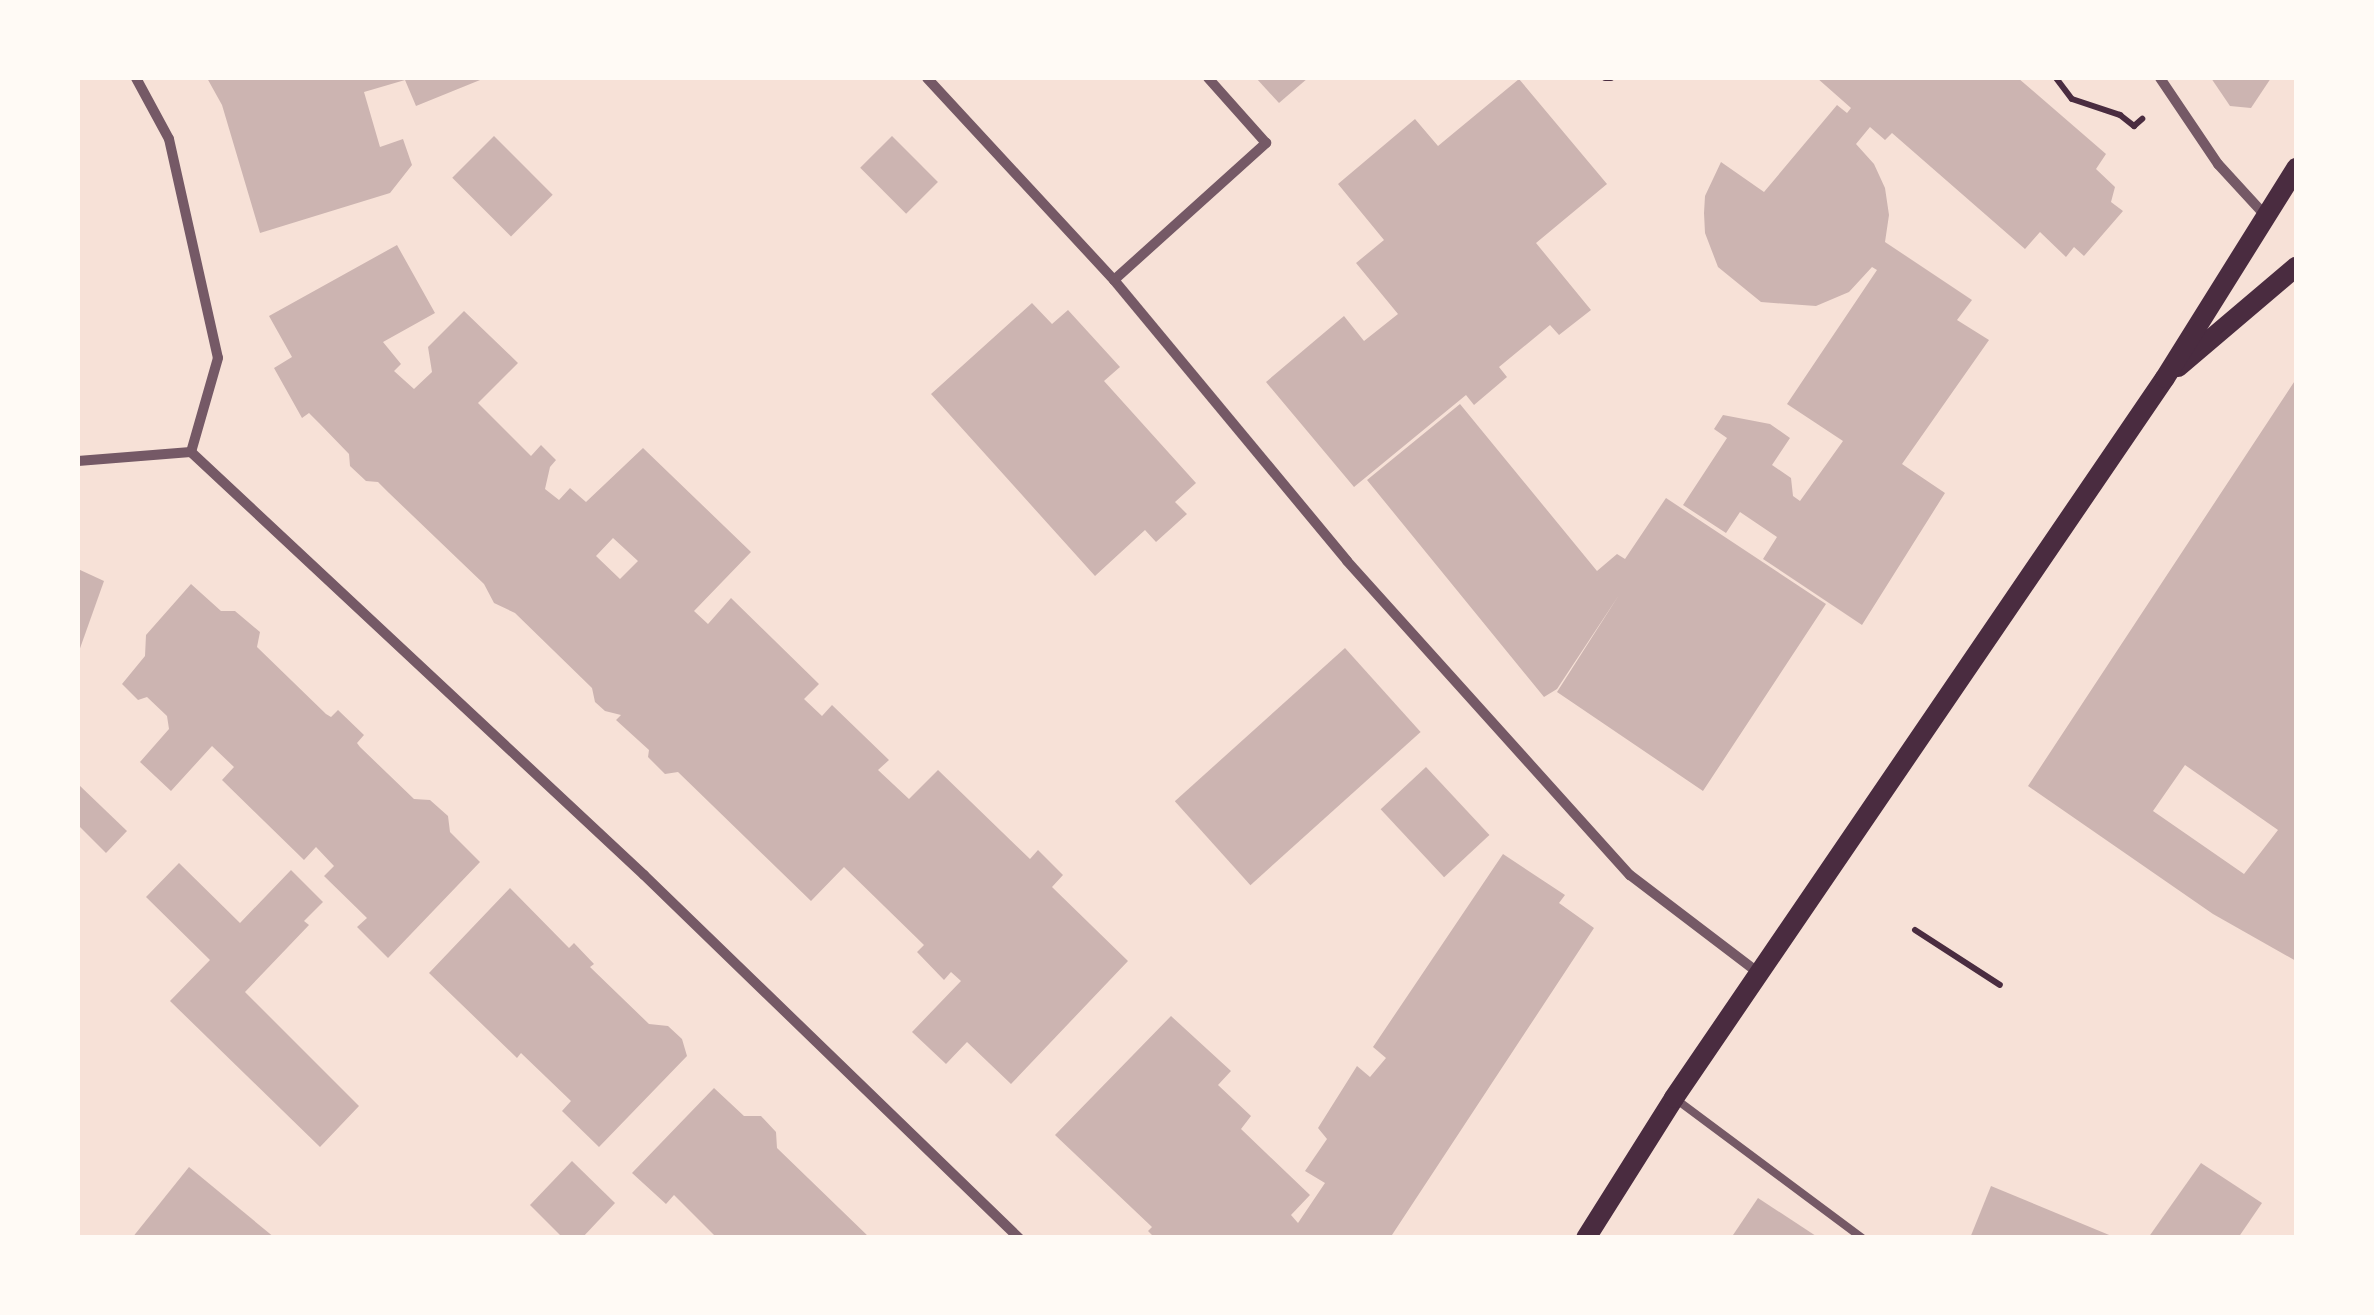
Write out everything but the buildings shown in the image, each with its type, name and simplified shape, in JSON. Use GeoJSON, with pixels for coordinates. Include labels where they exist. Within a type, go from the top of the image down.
{"type":"FeatureCollection","features":[{"type":"Feature","properties":{"kind":"main road"},"geometry":{"type":"LineString","coordinates":[[1586,1238],[1674,1098],[2165,378],[2296,168]]}},
{"type":"Feature","properties":{"kind":"main road"},"geometry":{"type":"LineString","coordinates":[[2165,378],[2296,266]]}},
{"type":"Feature","properties":{"kind":"street"},"geometry":{"type":"LineString","coordinates":[[136,78],[169,139],[218,358],[191,452]]}},
{"type":"Feature","properties":{"kind":"street"},"geometry":{"type":"LineString","coordinates":[[927,78],[1114,280],[1347,561],[1630,875],[1761,974]]}},
{"type":"Feature","properties":{"kind":"street"},"geometry":{"type":"LineString","coordinates":[[1114,280],[1266,143],[1208,78]]}},
{"type":"Feature","properties":{"kind":"street"},"geometry":{"type":"LineString","coordinates":[[2160,78],[2218,164],[2264,214]]}},
{"type":"Feature","properties":{"kind":"street"},"geometry":{"type":"LineString","coordinates":[[78,461],[191,452],[644,875],[1019,1238]]}},
{"type":"Feature","properties":{"kind":"lane"},"geometry":{"type":"LineString","coordinates":[[1674,1098],[1862,1238]]}},
{"type":"Feature","properties":{"kind":"path"},"geometry":{"type":"LineString","coordinates":[[2056,78],[2072,99],[2120,115],[2134,126],[2171,98]]}},
{"type":"Feature","properties":{"kind":"path"},"geometry":{"type":"LineString","coordinates":[[1915,930],[2000,984]]}}]}
